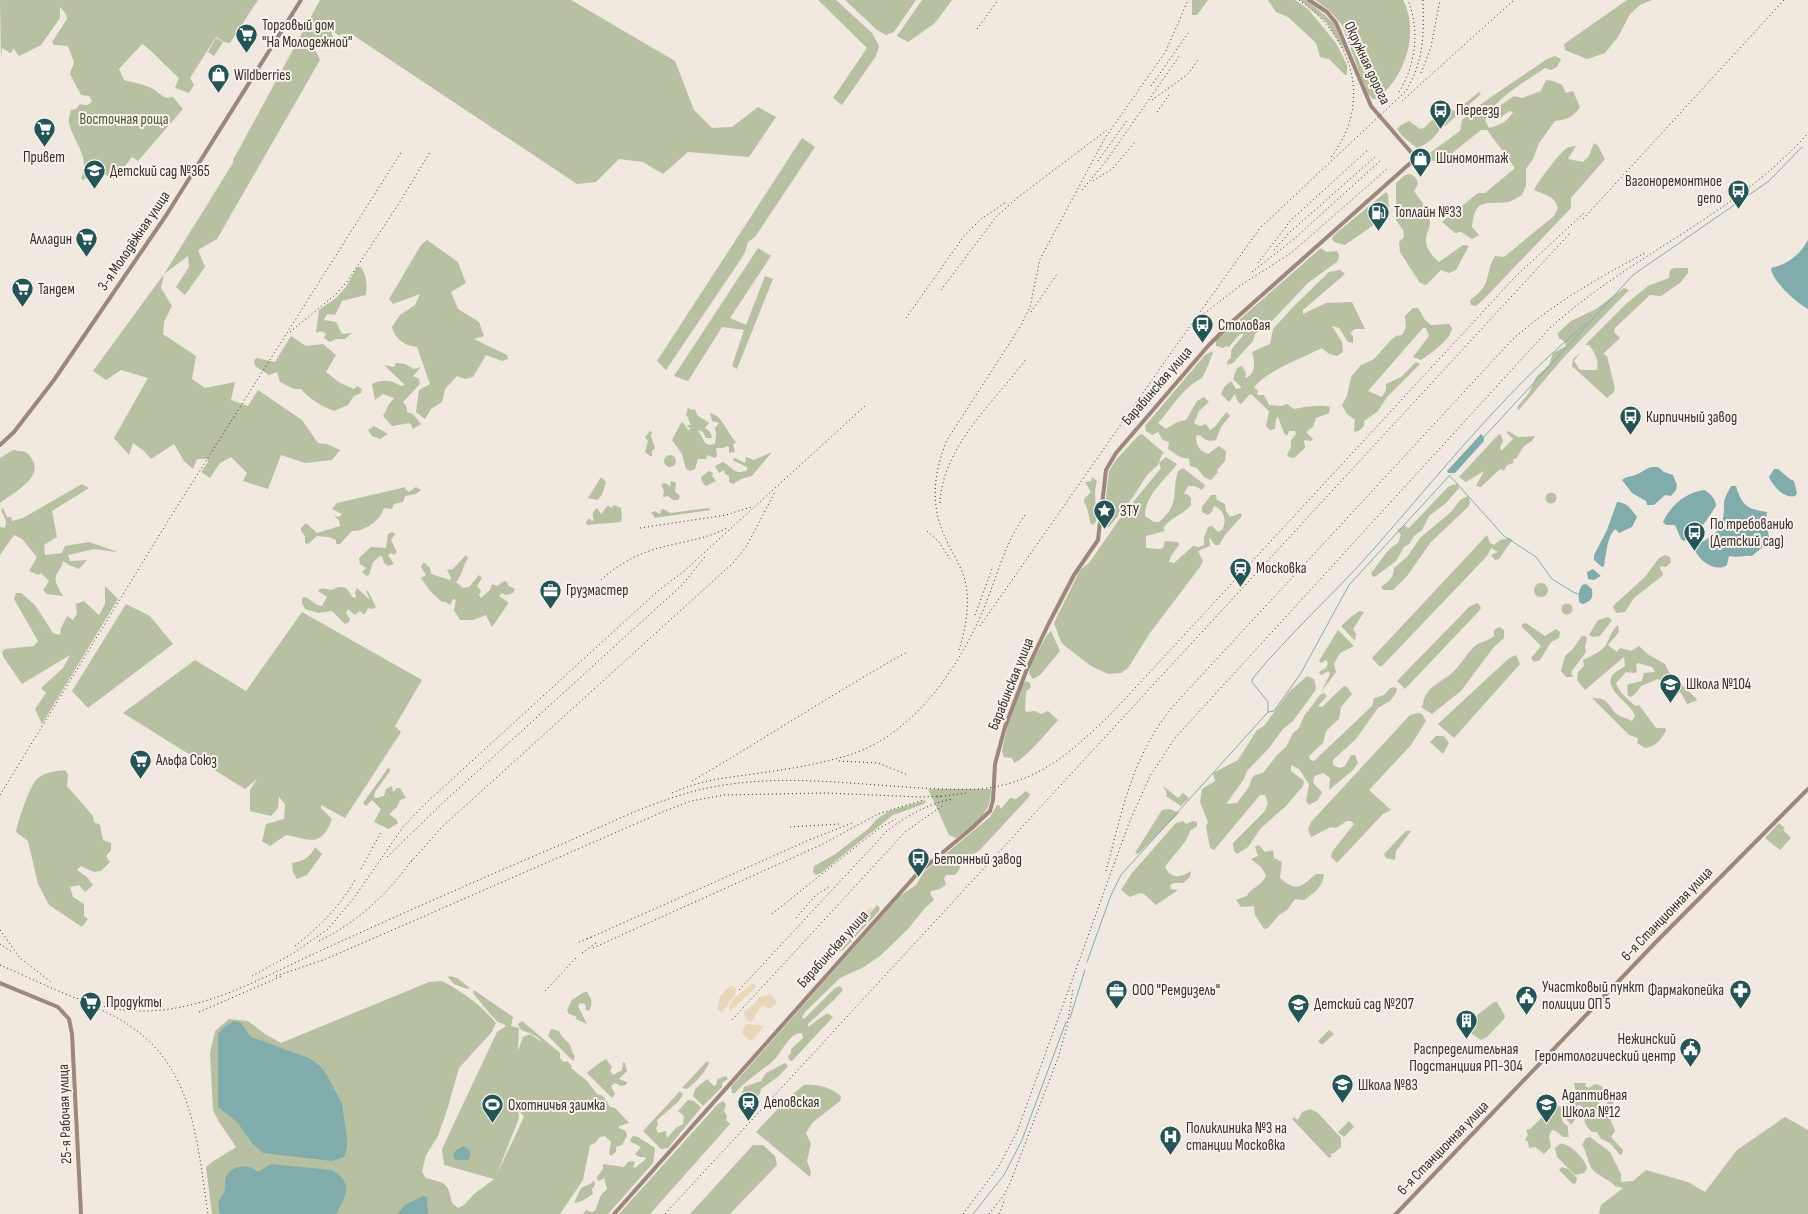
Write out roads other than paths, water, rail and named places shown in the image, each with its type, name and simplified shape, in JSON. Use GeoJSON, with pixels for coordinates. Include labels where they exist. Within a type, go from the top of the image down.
{"type":"FeatureCollection","features":[{"type":"Feature","properties":{"kind":"main road","name":"3-я Молодёжная улица"},"geometry":{"type":"LineString","coordinates":[[0,445],[14,432],[54,380],[195,171],[301,0]]}},
{"type":"Feature","properties":{"kind":"main road","name":"Окружная дорога"},"geometry":{"type":"LineString","coordinates":[[1309,0],[1327,12],[1336,23],[1371,106],[1416,158]]}},
{"type":"Feature","properties":{"kind":"main road","name":"Барабинская улица"},"geometry":{"type":"LineString","coordinates":[[614,1214],[917,874],[990,811],[993,800],[995,764],[1004,727],[1027,669],[1074,575],[1098,540],[1106,470],[1116,453],[1192,364],[1234,320],[1416,158]]}},
{"type":"Feature","properties":{"kind":"main road","name":"6-я Станционная улица"},"geometry":{"type":"LineString","coordinates":[[1396,1214],[1654,944],[1808,789]]}},
{"type":"Feature","properties":{"kind":"main road","name":"25-я Рабочая улица"},"geometry":{"type":"LineString","coordinates":[[0,983],[54,1005],[66,1014],[71,1025],[75,1060],[81,1214]]}},
{"type":"Feature","properties":{"kind":"water"},"geometry":{"type":"Polygon","coordinates":[[[1808,240],[1808,309],[1797,302],[1785,291],[1772,273],[1771,268],[1788,262],[1801,251],[1808,240]]]}},
{"type":"Feature","properties":{"kind":"water"},"geometry":{"type":"Polygon","coordinates":[[[1481,434],[1484,437],[1484,441],[1455,473],[1448,473],[1447,471],[1481,434]]]}},
{"type":"Feature","properties":{"kind":"water"},"geometry":{"type":"Polygon","coordinates":[[[1651,467],[1658,467],[1664,472],[1673,475],[1677,485],[1676,490],[1671,496],[1665,495],[1654,505],[1647,505],[1646,501],[1632,493],[1622,480],[1651,467]]]}},
{"type":"Feature","properties":{"kind":"water"},"geometry":{"type":"Polygon","coordinates":[[[1774,469],[1778,469],[1794,481],[1797,493],[1795,496],[1787,496],[1783,494],[1773,484],[1769,477],[1774,469]]]}},
{"type":"Feature","properties":{"kind":"water"},"geometry":{"type":"Polygon","coordinates":[[[1731,486],[1736,486],[1740,498],[1746,505],[1754,509],[1767,512],[1766,523],[1770,541],[1752,556],[1729,556],[1727,565],[1718,568],[1704,562],[1695,550],[1699,544],[1715,533],[1720,527],[1725,499],[1731,486]]]}},
{"type":"Feature","properties":{"kind":"water"},"geometry":{"type":"Polygon","coordinates":[[[1704,490],[1712,496],[1716,506],[1699,530],[1684,541],[1681,539],[1675,525],[1666,525],[1663,522],[1670,510],[1679,501],[1691,494],[1704,490]]]}},
{"type":"Feature","properties":{"kind":"water"},"geometry":{"type":"Polygon","coordinates":[[[1617,502],[1627,505],[1637,517],[1632,527],[1619,533],[1616,529],[1613,532],[1607,546],[1604,566],[1602,567],[1594,560],[1594,555],[1607,530],[1617,502]]]}},
{"type":"Feature","properties":{"kind":"water"},"geometry":{"type":"Polygon","coordinates":[[[1593,569],[1601,576],[1594,580],[1588,579],[1587,572],[1593,569]]]}},
{"type":"Feature","properties":{"kind":"water"},"geometry":{"type":"Polygon","coordinates":[[[1586,584],[1592,589],[1592,595],[1590,600],[1583,604],[1580,603],[1579,594],[1582,585],[1586,584]]]}},
{"type":"Feature","properties":{"kind":"water"},"geometry":{"type":"Polygon","coordinates":[[[234,1021],[241,1023],[251,1037],[309,1058],[320,1066],[327,1075],[342,1104],[347,1138],[347,1148],[344,1157],[332,1161],[263,1153],[252,1143],[237,1122],[218,1107],[218,1034],[223,1028],[234,1021]]]}},
{"type":"Feature","properties":{"kind":"water"},"geometry":{"type":"Polygon","coordinates":[[[464,1146],[470,1151],[470,1158],[468,1160],[456,1160],[453,1156],[456,1150],[464,1146]]]}},
{"type":"Feature","properties":{"kind":"water"},"geometry":{"type":"Polygon","coordinates":[[[271,1164],[332,1170],[339,1175],[346,1184],[346,1190],[343,1201],[336,1214],[220,1214],[219,1203],[225,1190],[225,1179],[228,1173],[236,1168],[245,1166],[258,1172],[271,1164]]]}},
{"type":"Feature","properties":{"kind":"water"},"geometry":{"type":"Polygon","coordinates":[[[423,1196],[427,1197],[428,1214],[397,1214],[405,1205],[423,1196]]]}},
{"type":"Feature","properties":{"kind":"waterway"},"geometry":{"type":"LineString","coordinates":[[1484,437],[1633,275],[1769,181],[1802,147]]}},
{"type":"Feature","properties":{"kind":"waterway"},"geometry":{"type":"LineString","coordinates":[[1268,712],[1268,702],[1252,682],[1253,678],[1267,661],[1371,552],[1501,404],[1557,349],[1587,323]]}},
{"type":"Feature","properties":{"kind":"waterway"},"geometry":{"type":"LineString","coordinates":[[1087,962],[1111,895],[1121,875],[1268,712],[1274,711],[1301,673],[1349,585],[1450,475]]}},
{"type":"Feature","properties":{"kind":"waterway"},"geometry":{"type":"LineString","coordinates":[[1450,476],[1504,536],[1536,557],[1552,579],[1578,594]]}},
{"type":"Feature","properties":{"kind":"waterway"},"geometry":{"type":"LineString","coordinates":[[1070,1018],[1085,970]]}},
{"type":"Feature","properties":{"kind":"waterway"},"geometry":{"type":"LineString","coordinates":[[973,1214],[1004,1175],[1022,1140],[1066,1022]]}},
{"type":"Feature","properties":{"kind":"railway"},"geometry":{"type":"LineString","coordinates":[[977,29],[998,0]]}},
{"type":"Feature","properties":{"kind":"railway"},"geometry":{"type":"LineString","coordinates":[[959,650],[967,614],[966,586],[960,566],[944,535],[935,499],[935,488],[939,464],[947,440],[1020,327],[1030,307],[1040,259],[1105,138],[1166,51],[1188,0]]}},
{"type":"Feature","properties":{"kind":"railway"},"geometry":{"type":"LineString","coordinates":[[1299,0],[1318,15],[1333,33],[1344,52],[1351,72],[1354,93],[1351,115],[1344,136],[1331,157]]}},
{"type":"Feature","properties":{"kind":"railway"},"geometry":{"type":"LineString","coordinates":[[1399,92],[1409,70],[1414,47],[1414,24],[1408,0]]}},
{"type":"Feature","properties":{"kind":"railway"},"geometry":{"type":"LineString","coordinates":[[980,626],[1260,228],[1406,91],[1412,80],[1420,58],[1423,36],[1423,0]]}},
{"type":"Feature","properties":{"kind":"railway"},"geometry":{"type":"LineString","coordinates":[[1421,73],[1431,47],[1440,0]]}},
{"type":"Feature","properties":{"kind":"railway"},"geometry":{"type":"LineString","coordinates":[[1402,101],[1514,0]]}},
{"type":"Feature","properties":{"kind":"railway"},"geometry":{"type":"LineString","coordinates":[[1583,219],[1784,0]]}},
{"type":"Feature","properties":{"kind":"railway"},"geometry":{"type":"LineString","coordinates":[[1151,86],[1189,32]]}},
{"type":"Feature","properties":{"kind":"railway"},"geometry":{"type":"LineString","coordinates":[[1082,190],[1104,164],[1180,55]]}},
{"type":"Feature","properties":{"kind":"railway"},"geometry":{"type":"LineString","coordinates":[[1152,100],[1188,74],[1198,60]]}},
{"type":"Feature","properties":{"kind":"railway"},"geometry":{"type":"LineString","coordinates":[[1157,112],[1169,95]]}},
{"type":"Feature","properties":{"kind":"railway"},"geometry":{"type":"LineString","coordinates":[[1098,161],[1128,119]]}},
{"type":"Feature","properties":{"kind":"railway"},"geometry":{"type":"LineString","coordinates":[[941,290],[996,217],[1017,198],[1107,130]]}},
{"type":"Feature","properties":{"kind":"railway"},"geometry":{"type":"LineString","coordinates":[[963,1214],[999,1166],[1017,1132],[1129,823],[1150,776],[1175,738],[1550,328],[1581,302],[1614,278],[1749,188],[1780,162],[1808,133]]}},
{"type":"Feature","properties":{"kind":"railway"},"geometry":{"type":"LineString","coordinates":[[1093,181],[1112,169],[1136,141]]}},
{"type":"Feature","properties":{"kind":"railway"},"geometry":{"type":"LineString","coordinates":[[1258,263],[1291,220],[1369,149]]}},
{"type":"Feature","properties":{"kind":"railway"},"geometry":{"type":"LineString","coordinates":[[0,795],[168,521],[402,151]]}},
{"type":"Feature","properties":{"kind":"railway"},"geometry":{"type":"LineString","coordinates":[[290,332],[335,295],[347,282],[398,205],[430,152]]}},
{"type":"Feature","properties":{"kind":"railway"},"geometry":{"type":"LineString","coordinates":[[1274,250],[1289,233],[1376,156]]}},
{"type":"Feature","properties":{"kind":"railway"},"geometry":{"type":"LineString","coordinates":[[1252,272],[1294,239],[1380,161]]}},
{"type":"Feature","properties":{"kind":"railway"},"geometry":{"type":"LineString","coordinates":[[1201,316],[1241,285],[1291,253],[1387,169]]}},
{"type":"Feature","properties":{"kind":"railway"},"geometry":{"type":"LineString","coordinates":[[906,318],[964,236],[981,219],[1005,203]]}},
{"type":"Feature","properties":{"kind":"railway"},"geometry":{"type":"LineString","coordinates":[[0,965],[84,1001],[101,1006],[137,1011],[161,1010],[185,1006],[209,1000],[255,982],[322,950],[626,815],[695,791],[730,784],[765,781],[837,782],[944,789],[980,789],[1001,786],[1036,773],[1067,753],[1111,714],[1515,277],[1585,212]]}},
{"type":"Feature","properties":{"kind":"railway"},"geometry":{"type":"LineString","coordinates":[[665,1214],[1571,232]]}},
{"type":"Feature","properties":{"kind":"railway"},"geometry":{"type":"LineString","coordinates":[[1106,871],[1124,804],[1139,763],[1148,743],[1160,723],[1175,704],[1512,340],[1559,303],[1645,253]]}},
{"type":"Feature","properties":{"kind":"railway"},"geometry":{"type":"LineString","coordinates":[[1031,312],[1057,274]]}},
{"type":"Feature","properties":{"kind":"railway"},"geometry":{"type":"LineString","coordinates":[[940,503],[943,482],[950,462],[960,444],[972,426],[1026,359]]}},
{"type":"Feature","properties":{"kind":"railway"},"geometry":{"type":"LineString","coordinates":[[252,976],[292,954],[328,929],[354,898],[403,827],[426,803],[659,590],[683,572],[865,406]]}},
{"type":"Feature","properties":{"kind":"railway"},"geometry":{"type":"LineString","coordinates":[[411,862],[442,827],[733,563],[746,547],[775,492]]}},
{"type":"Feature","properties":{"kind":"railway"},"geometry":{"type":"LineString","coordinates":[[640,528],[726,515],[751,507]]}},
{"type":"Feature","properties":{"kind":"railway"},"geometry":{"type":"LineString","coordinates":[[672,793],[683,788],[715,780],[816,764],[849,755],[873,745],[894,731],[915,714],[933,694],[964,650],[986,603],[1007,546],[1025,515]]}},
{"type":"Feature","properties":{"kind":"railway"},"geometry":{"type":"LineString","coordinates":[[601,580],[628,560],[658,548],[704,537],[727,528]]}},
{"type":"Feature","properties":{"kind":"railway"},"geometry":{"type":"LineString","coordinates":[[927,531],[939,542],[950,559]]}},
{"type":"Feature","properties":{"kind":"railway"},"geometry":{"type":"LineString","coordinates":[[387,857],[447,799],[682,585],[705,557]]}},
{"type":"Feature","properties":{"kind":"railway"},"geometry":{"type":"LineString","coordinates":[[975,615],[993,566]]}},
{"type":"Feature","properties":{"kind":"railway"},"geometry":{"type":"LineString","coordinates":[[692,781],[907,652]]}},
{"type":"Feature","properties":{"kind":"railway"},"geometry":{"type":"LineString","coordinates":[[839,761],[878,763],[908,775]]}},
{"type":"Feature","properties":{"kind":"railway"},"geometry":{"type":"LineString","coordinates":[[276,976],[326,959],[691,801],[724,795],[825,793],[921,797],[942,796]]}},
{"type":"Feature","properties":{"kind":"railway"},"geometry":{"type":"LineString","coordinates":[[937,797],[967,793]]}},
{"type":"Feature","properties":{"kind":"railway"},"geometry":{"type":"LineString","coordinates":[[739,990],[887,831],[918,811],[934,804],[952,799]]}},
{"type":"Feature","properties":{"kind":"railway"},"geometry":{"type":"LineString","coordinates":[[593,948],[821,845],[878,814],[923,800]]}},
{"type":"Feature","properties":{"kind":"railway"},"geometry":{"type":"LineString","coordinates":[[732,1020],[905,832],[942,806]]}},
{"type":"Feature","properties":{"kind":"railway"},"geometry":{"type":"LineString","coordinates":[[772,914],[878,829],[896,819]]}},
{"type":"Feature","properties":{"kind":"railway"},"geometry":{"type":"LineString","coordinates":[[587,939],[809,840],[852,823]]}},
{"type":"Feature","properties":{"kind":"railway"},"geometry":{"type":"LineString","coordinates":[[790,827],[840,824]]}},
{"type":"Feature","properties":{"kind":"railway"},"geometry":{"type":"LineString","coordinates":[[361,869],[381,832]]}},
{"type":"Feature","properties":{"kind":"railway"},"geometry":{"type":"LineString","coordinates":[[319,941],[360,916],[394,883],[414,857]]}},
{"type":"Feature","properties":{"kind":"railway"},"geometry":{"type":"LineString","coordinates":[[295,946],[328,916],[342,900],[355,880]]}},
{"type":"Feature","properties":{"kind":"railway"},"geometry":{"type":"LineString","coordinates":[[796,918],[816,895],[829,887]]}},
{"type":"Feature","properties":{"kind":"railway"},"geometry":{"type":"LineString","coordinates":[[0,930],[20,958],[51,982]]}},
{"type":"Feature","properties":{"kind":"railway"},"geometry":{"type":"LineString","coordinates":[[579,942],[592,937]]}},
{"type":"Feature","properties":{"kind":"railway"},"geometry":{"type":"LineString","coordinates":[[582,953],[596,943]]}},
{"type":"Feature","properties":{"kind":"railway"},"geometry":{"type":"LineString","coordinates":[[0,944],[12,952]]}},
{"type":"Feature","properties":{"kind":"railway"},"geometry":{"type":"LineString","coordinates":[[545,991],[576,958]]}},
{"type":"Feature","properties":{"kind":"railway"},"geometry":{"type":"LineString","coordinates":[[199,1012],[282,976]]}},
{"type":"Feature","properties":{"kind":"railway"},"geometry":{"type":"LineString","coordinates":[[989,1214],[1004,1195],[1010,1183],[1058,1058],[1067,1027],[1073,989]]}},
{"type":"Feature","properties":{"kind":"railway"},"geometry":{"type":"LineString","coordinates":[[99,1009],[130,1026],[153,1046],[171,1069],[184,1094],[192,1121],[199,1151],[208,1214]]}},
{"type":"Feature","properties":{"kind":"railway"},"geometry":{"type":"LineString","coordinates":[[999,1214],[1005,1199]]}},
{"type":"Feature","properties":{"kind":"place","name":"Торговый дом \"На Молодежной\""},"geometry":{"type":"Point","coordinates":[246,54]}},
{"type":"Feature","properties":{"kind":"place","name":"Wildberries"},"geometry":{"type":"Point","coordinates":[218,94]}},
{"type":"Feature","properties":{"kind":"place","name":"Переезд"},"geometry":{"type":"Point","coordinates":[1441,130]}},
{"type":"Feature","properties":{"kind":"place","name":"Привет"},"geometry":{"type":"Point","coordinates":[44,148]}},
{"type":"Feature","properties":{"kind":"place","name":"Шиномонтаж"},"geometry":{"type":"Point","coordinates":[1421,178]}},
{"type":"Feature","properties":{"kind":"place","name":"Детский сад №365"},"geometry":{"type":"Point","coordinates":[94,190]}},
{"type":"Feature","properties":{"kind":"place","name":"Вагоноремонтное депо"},"geometry":{"type":"Point","coordinates":[1738,210]}},
{"type":"Feature","properties":{"kind":"place","name":"Топлайн №33"},"geometry":{"type":"Point","coordinates":[1379,232]}},
{"type":"Feature","properties":{"kind":"place","name":"Алладин"},"geometry":{"type":"Point","coordinates":[87,258]}},
{"type":"Feature","properties":{"kind":"place","name":"Тандем"},"geometry":{"type":"Point","coordinates":[22,308]}},
{"type":"Feature","properties":{"kind":"place","name":"Столовая"},"geometry":{"type":"Point","coordinates":[1203,344]}},
{"type":"Feature","properties":{"kind":"place","name":"Кирпичный завод"},"geometry":{"type":"Point","coordinates":[1631,436]}},
{"type":"Feature","properties":{"kind":"place","name":"ЗТУ"},"geometry":{"type":"Point","coordinates":[1105,530]}},
{"type":"Feature","properties":{"kind":"place","name":"По требованию (Детский сад)"},"geometry":{"type":"Point","coordinates":[1694,552]}},
{"type":"Feature","properties":{"kind":"place","name":"Московка"},"geometry":{"type":"Point","coordinates":[1240,588]}},
{"type":"Feature","properties":{"kind":"place","name":"Грузмастер"},"geometry":{"type":"Point","coordinates":[551,610]}},
{"type":"Feature","properties":{"kind":"place","name":"Школа №104"},"geometry":{"type":"Point","coordinates":[1671,704]}},
{"type":"Feature","properties":{"kind":"place","name":"Альфа Союз"},"geometry":{"type":"Point","coordinates":[140,780]}},
{"type":"Feature","properties":{"kind":"place","name":"Бетонный завод"},"geometry":{"type":"Point","coordinates":[919,878]}},
{"type":"Feature","properties":{"kind":"place","name":"ООО \"Ремдизель\""},"geometry":{"type":"Point","coordinates":[1116,1010]}},
{"type":"Feature","properties":{"kind":"place","name":"Фармакопейка"},"geometry":{"type":"Point","coordinates":[1740,1010]}},
{"type":"Feature","properties":{"kind":"place","name":"Участковый пункт полиции ОП 5"},"geometry":{"type":"Point","coordinates":[1526,1016]}},
{"type":"Feature","properties":{"kind":"place","name":"Продукты"},"geometry":{"type":"Point","coordinates":[91,1022]}},
{"type":"Feature","properties":{"kind":"place","name":"Детский сад №207"},"geometry":{"type":"Point","coordinates":[1299,1024]}},
{"type":"Feature","properties":{"kind":"place","name":"Распределительная Подстанциия РП-304"},"geometry":{"type":"Point","coordinates":[1466,1040]}},
{"type":"Feature","properties":{"kind":"place","name":"Нежинский Геронтологический центр"},"geometry":{"type":"Point","coordinates":[1691,1068]}},
{"type":"Feature","properties":{"kind":"place","name":"Школа №83"},"geometry":{"type":"Point","coordinates":[1343,1104]}},
{"type":"Feature","properties":{"kind":"place","name":"Деповская"},"geometry":{"type":"Point","coordinates":[748,1122]}},
{"type":"Feature","properties":{"kind":"place","name":"Охотничья заимка"},"geometry":{"type":"Point","coordinates":[493,1124]}},
{"type":"Feature","properties":{"kind":"place","name":"Адаптивная Школа №12"},"geometry":{"type":"Point","coordinates":[1547,1124]}},
{"type":"Feature","properties":{"kind":"place","name":"Поликлиника №3 на станции Московка"},"geometry":{"type":"Point","coordinates":[1171,1156]}},
{"type":"Feature","properties":{"kind":"park label","name":"Восточная роща"},"geometry":{"type":"Point","coordinates":[124,119]}}]}
